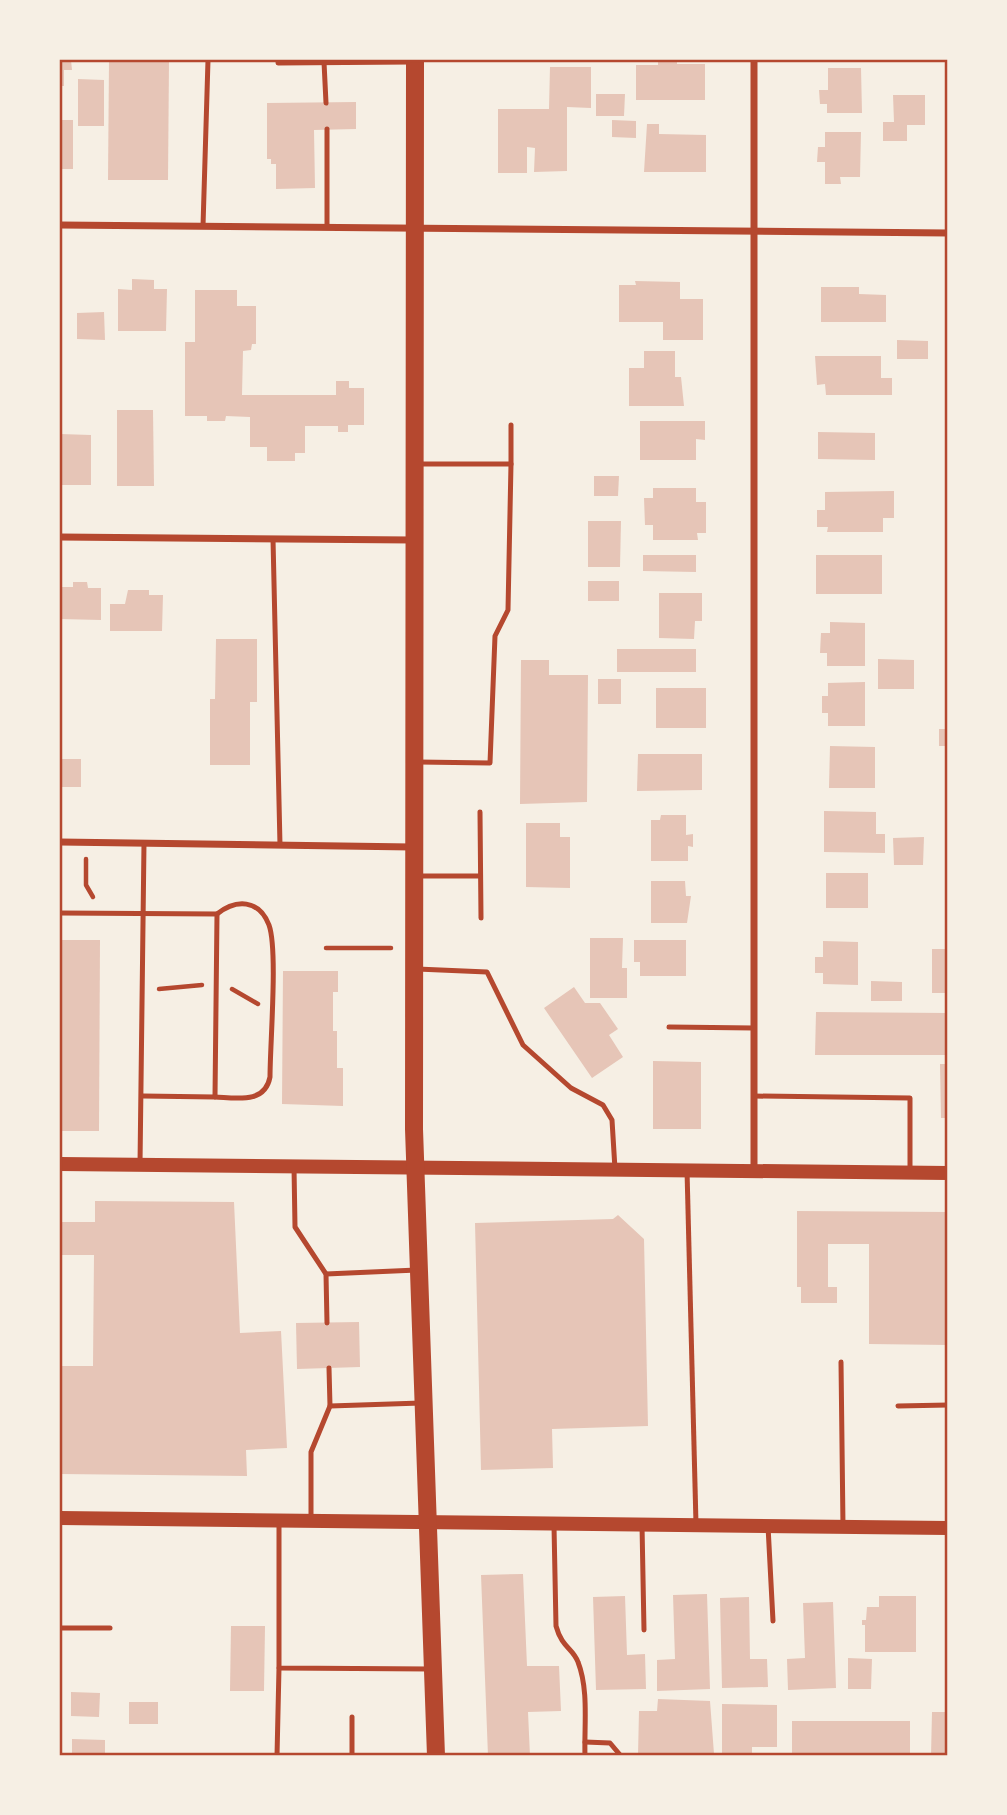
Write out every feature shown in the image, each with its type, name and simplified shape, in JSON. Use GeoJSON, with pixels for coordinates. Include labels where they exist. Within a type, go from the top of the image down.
{"type":"FeatureCollection","features":[{"type":"Feature","properties":{"kind":"main road"},"geometry":{"type":"LineString","coordinates":[[415,61],[414,1168],[436,1755]]}},
{"type":"Feature","properties":{"kind":"main road"},"geometry":{"type":"LineString","coordinates":[[60,1164],[947,1173]]}},
{"type":"Feature","properties":{"kind":"main road"},"geometry":{"type":"LineString","coordinates":[[60,1518],[947,1528]]}},
{"type":"Feature","properties":{"kind":"street"},"geometry":{"type":"LineString","coordinates":[[754,60],[754,1171]]}},
{"type":"Feature","properties":{"kind":"street"},"geometry":{"type":"LineString","coordinates":[[60,225],[947,233]]}},
{"type":"Feature","properties":{"kind":"street"},"geometry":{"type":"LineString","coordinates":[[60,537],[414,540]]}},
{"type":"Feature","properties":{"kind":"street"},"geometry":{"type":"LineString","coordinates":[[60,842],[413,846]]}},
{"type":"Feature","properties":{"kind":"lane"},"geometry":{"type":"LineString","coordinates":[[204,226],[208,60]]}},
{"type":"Feature","properties":{"kind":"lane"},"geometry":{"type":"LineString","coordinates":[[278,62],[415,61]]}},
{"type":"Feature","properties":{"kind":"lane"},"geometry":{"type":"LineString","coordinates":[[324,62],[326,103]]}},
{"type":"Feature","properties":{"kind":"lane"},"geometry":{"type":"LineString","coordinates":[[327,129],[327,227]]}},
{"type":"Feature","properties":{"kind":"lane"},"geometry":{"type":"LineString","coordinates":[[414,762],[490,763],[495,636],[509,610],[511,425]]}},
{"type":"Feature","properties":{"kind":"lane"},"geometry":{"type":"LineString","coordinates":[[414,464],[511,464]]}},
{"type":"Feature","properties":{"kind":"lane"},"geometry":{"type":"LineString","coordinates":[[273,539],[281,845]]}},
{"type":"Feature","properties":{"kind":"lane"},"geometry":{"type":"LineString","coordinates":[[480,812],[481,918]]}},
{"type":"Feature","properties":{"kind":"lane"},"geometry":{"type":"LineString","coordinates":[[140,1165],[143,1096],[144,843]]}},
{"type":"Feature","properties":{"kind":"lane"},"geometry":{"type":"LineString","coordinates":[[414,876],[480,876]]}},
{"type":"Feature","properties":{"kind":"lane"},"geometry":{"type":"LineString","coordinates":[[60,913],[217,914],[231,903],[243,903],[261,913],[268,924],[271,948],[268,1088],[261,1094],[247,1098],[143,1096]]}},
{"type":"Feature","properties":{"kind":"lane"},"geometry":{"type":"LineString","coordinates":[[215,1097],[217,914]]}},
{"type":"Feature","properties":{"kind":"lane"},"geometry":{"type":"LineString","coordinates":[[414,968],[487,972],[523,1045],[571,1088],[603,1105],[612,1120],[615,1170]]}},
{"type":"Feature","properties":{"kind":"lane"},"geometry":{"type":"LineString","coordinates":[[668,1027],[754,1028]]}},
{"type":"Feature","properties":{"kind":"lane"},"geometry":{"type":"LineString","coordinates":[[754,1096],[910,1098],[910,1173]]}},
{"type":"Feature","properties":{"kind":"lane"},"geometry":{"type":"LineString","coordinates":[[293,1166],[295,1227],[326,1274],[327,1323]]}},
{"type":"Feature","properties":{"kind":"lane"},"geometry":{"type":"LineString","coordinates":[[687,1170],[696,1525]]}},
{"type":"Feature","properties":{"kind":"lane"},"geometry":{"type":"LineString","coordinates":[[326,1274],[418,1270]]}},
{"type":"Feature","properties":{"kind":"lane"},"geometry":{"type":"LineString","coordinates":[[841,1362],[843,1526]]}},
{"type":"Feature","properties":{"kind":"lane"},"geometry":{"type":"LineString","coordinates":[[311,1521],[311,1452],[330,1406],[329,1368]]}},
{"type":"Feature","properties":{"kind":"lane"},"geometry":{"type":"LineString","coordinates":[[330,1406],[422,1403]]}},
{"type":"Feature","properties":{"kind":"lane"},"geometry":{"type":"LineString","coordinates":[[898,1406],[947,1405]]}},
{"type":"Feature","properties":{"kind":"lane"},"geometry":{"type":"LineString","coordinates":[[277,1755],[279,1521]]}},
{"type":"Feature","properties":{"kind":"lane"},"geometry":{"type":"LineString","coordinates":[[554,1523],[556,1626],[560,1641],[577,1658],[582,1674],[585,1755]]}},
{"type":"Feature","properties":{"kind":"lane"},"geometry":{"type":"LineString","coordinates":[[642,1524],[644,1630]]}},
{"type":"Feature","properties":{"kind":"lane"},"geometry":{"type":"LineString","coordinates":[[768,1525],[773,1620]]}},
{"type":"Feature","properties":{"kind":"lane"},"geometry":{"type":"LineString","coordinates":[[60,1628],[110,1628]]}},
{"type":"Feature","properties":{"kind":"lane"},"geometry":{"type":"LineString","coordinates":[[279,1668],[432,1669]]}},
{"type":"Feature","properties":{"kind":"lane"},"geometry":{"type":"LineString","coordinates":[[352,1717],[352,1755]]}},
{"type":"Feature","properties":{"kind":"lane"},"geometry":{"type":"LineString","coordinates":[[585,1742],[610,1743],[621,1755]]}},
{"type":"Feature","properties":{"kind":"path"},"geometry":{"type":"LineString","coordinates":[[86,843],[86,885],[102,913]]}},
{"type":"Feature","properties":{"kind":"path"},"geometry":{"type":"LineString","coordinates":[[326,948],[414,947]]}},
{"type":"Feature","properties":{"kind":"building"},"geometry":{"type":"Polygon","coordinates":[[[60,60],[71,60],[72,70],[64,70],[64,86],[60,86],[60,60]]]}},
{"type":"Feature","properties":{"kind":"building"},"geometry":{"type":"Polygon","coordinates":[[[109,60],[169,60],[168,180],[108,180],[109,60]]]}},
{"type":"Feature","properties":{"kind":"building"},"geometry":{"type":"Polygon","coordinates":[[[658,60],[677,60],[677,64],[705,64],[705,100],[636,100],[636,65],[658,65],[658,60]]]}},
{"type":"Feature","properties":{"kind":"building"},"geometry":{"type":"Polygon","coordinates":[[[550,67],[591,67],[591,108],[567,107],[567,171],[534,172],[535,148],[527,147],[527,173],[498,173],[498,109],[549,109],[550,67]]]}},
{"type":"Feature","properties":{"kind":"building"},"geometry":{"type":"Polygon","coordinates":[[[828,68],[861,68],[862,113],[827,113],[827,104],[820,104],[819,90],[828,90],[828,68]]]}},
{"type":"Feature","properties":{"kind":"building"},"geometry":{"type":"Polygon","coordinates":[[[78,79],[104,80],[104,126],[78,126],[78,79]]]}},
{"type":"Feature","properties":{"kind":"building"},"geometry":{"type":"Polygon","coordinates":[[[596,94],[625,94],[624,116],[596,116],[596,94]]]}},
{"type":"Feature","properties":{"kind":"building"},"geometry":{"type":"Polygon","coordinates":[[[893,95],[925,95],[925,125],[907,125],[907,141],[883,141],[883,122],[894,122],[893,95]]]}},
{"type":"Feature","properties":{"kind":"building"},"geometry":{"type":"Polygon","coordinates":[[[356,102],[356,129],[314,130],[315,188],[276,189],[276,164],[271,164],[271,159],[267,159],[267,103],[356,102]]]}},
{"type":"Feature","properties":{"kind":"building"},"geometry":{"type":"Polygon","coordinates":[[[60,120],[73,120],[73,169],[60,169],[60,120]]]}},
{"type":"Feature","properties":{"kind":"building"},"geometry":{"type":"Polygon","coordinates":[[[612,120],[636,121],[636,138],[612,137],[612,120]]]}},
{"type":"Feature","properties":{"kind":"building"},"geometry":{"type":"Polygon","coordinates":[[[647,124],[659,124],[659,134],[706,135],[706,172],[644,172],[647,124]]]}},
{"type":"Feature","properties":{"kind":"building"},"geometry":{"type":"Polygon","coordinates":[[[825,132],[861,132],[860,177],[840,177],[841,184],[825,184],[825,162],[817,162],[818,147],[825,147],[825,132]]]}},
{"type":"Feature","properties":{"kind":"building"},"geometry":{"type":"Polygon","coordinates":[[[132,279],[154,280],[154,289],[167,289],[166,331],[118,331],[118,289],[132,290],[132,279]]]}},
{"type":"Feature","properties":{"kind":"building"},"geometry":{"type":"Polygon","coordinates":[[[635,281],[680,282],[680,299],[703,299],[703,340],[663,340],[663,322],[619,322],[619,285],[636,285],[635,281]]]}},
{"type":"Feature","properties":{"kind":"building"},"geometry":{"type":"Polygon","coordinates":[[[821,287],[859,287],[859,294],[886,295],[886,322],[821,322],[821,287]]]}},
{"type":"Feature","properties":{"kind":"building"},"geometry":{"type":"Polygon","coordinates":[[[195,290],[237,290],[237,306],[256,306],[256,344],[252,344],[251,350],[243,351],[242,395],[336,395],[336,381],[349,381],[349,388],[364,388],[364,425],[348,425],[348,432],[338,432],[338,426],[305,426],[305,453],[295,453],[295,461],[267,461],[267,447],[250,447],[250,417],[226,416],[225,421],[207,421],[207,416],[185,416],[185,342],[195,342],[195,290]]]}},
{"type":"Feature","properties":{"kind":"building"},"geometry":{"type":"Polygon","coordinates":[[[104,312],[105,340],[77,339],[77,313],[104,312]]]}},
{"type":"Feature","properties":{"kind":"building"},"geometry":{"type":"Polygon","coordinates":[[[897,340],[928,341],[928,359],[897,359],[897,340]]]}},
{"type":"Feature","properties":{"kind":"building"},"geometry":{"type":"Polygon","coordinates":[[[644,351],[675,351],[675,377],[681,377],[684,406],[629,406],[629,368],[644,368],[644,351]]]}},
{"type":"Feature","properties":{"kind":"building"},"geometry":{"type":"Polygon","coordinates":[[[815,356],[881,356],[881,378],[892,378],[892,395],[826,395],[825,384],[817,385],[815,356]]]}},
{"type":"Feature","properties":{"kind":"building"},"geometry":{"type":"Polygon","coordinates":[[[117,410],[153,410],[154,486],[117,486],[117,410]]]}},
{"type":"Feature","properties":{"kind":"building"},"geometry":{"type":"Polygon","coordinates":[[[640,421],[705,421],[705,440],[696,439],[696,460],[640,460],[640,421]]]}},
{"type":"Feature","properties":{"kind":"building"},"geometry":{"type":"Polygon","coordinates":[[[818,432],[875,433],[875,460],[818,459],[818,432]]]}},
{"type":"Feature","properties":{"kind":"building"},"geometry":{"type":"Polygon","coordinates":[[[60,434],[91,435],[91,485],[62,485],[60,434]]]}},
{"type":"Feature","properties":{"kind":"building"},"geometry":{"type":"Polygon","coordinates":[[[594,476],[619,476],[618,496],[594,496],[594,476]]]}},
{"type":"Feature","properties":{"kind":"building"},"geometry":{"type":"Polygon","coordinates":[[[653,488],[696,488],[696,502],[706,502],[706,533],[697,533],[698,540],[653,540],[653,525],[645,525],[644,498],[653,498],[653,488]]]}},
{"type":"Feature","properties":{"kind":"building"},"geometry":{"type":"Polygon","coordinates":[[[894,491],[894,518],[883,518],[883,532],[827,532],[828,527],[817,527],[817,510],[825,510],[825,492],[894,491]]]}},
{"type":"Feature","properties":{"kind":"building"},"geometry":{"type":"Polygon","coordinates":[[[588,521],[621,521],[620,567],[588,567],[588,521]]]}},
{"type":"Feature","properties":{"kind":"building"},"geometry":{"type":"Polygon","coordinates":[[[643,555],[696,555],[696,572],[643,571],[643,555]]]}},
{"type":"Feature","properties":{"kind":"building"},"geometry":{"type":"Polygon","coordinates":[[[816,555],[882,555],[882,594],[816,594],[816,555]]]}},
{"type":"Feature","properties":{"kind":"building"},"geometry":{"type":"Polygon","coordinates":[[[588,581],[619,581],[619,601],[588,601],[588,581]]]}},
{"type":"Feature","properties":{"kind":"building"},"geometry":{"type":"Polygon","coordinates":[[[73,582],[87,582],[88,588],[101,588],[101,620],[60,619],[60,587],[73,587],[73,582]]]}},
{"type":"Feature","properties":{"kind":"building"},"geometry":{"type":"Polygon","coordinates":[[[128,590],[149,590],[149,595],[163,595],[162,631],[110,631],[110,604],[125,604],[128,590]]]}},
{"type":"Feature","properties":{"kind":"building"},"geometry":{"type":"Polygon","coordinates":[[[659,593],[702,593],[702,621],[695,621],[694,639],[659,638],[659,593]]]}},
{"type":"Feature","properties":{"kind":"building"},"geometry":{"type":"Polygon","coordinates":[[[830,622],[865,623],[865,666],[827,666],[827,653],[820,653],[821,633],[830,633],[830,622]]]}},
{"type":"Feature","properties":{"kind":"building"},"geometry":{"type":"Polygon","coordinates":[[[216,639],[257,639],[257,702],[250,702],[250,765],[210,765],[210,699],[215,699],[216,639]]]}},
{"type":"Feature","properties":{"kind":"building"},"geometry":{"type":"Polygon","coordinates":[[[617,649],[696,649],[696,672],[617,672],[617,649]]]}},
{"type":"Feature","properties":{"kind":"building"},"geometry":{"type":"Polygon","coordinates":[[[878,659],[914,660],[914,689],[878,689],[878,659]]]}},
{"type":"Feature","properties":{"kind":"building"},"geometry":{"type":"Polygon","coordinates":[[[521,660],[549,660],[549,675],[588,675],[587,802],[520,804],[521,660]]]}},
{"type":"Feature","properties":{"kind":"building"},"geometry":{"type":"Polygon","coordinates":[[[598,679],[621,679],[621,704],[598,704],[598,679]]]}},
{"type":"Feature","properties":{"kind":"building"},"geometry":{"type":"Polygon","coordinates":[[[865,682],[865,726],[828,726],[828,713],[822,713],[822,696],[828,696],[828,683],[865,682]]]}},
{"type":"Feature","properties":{"kind":"building"},"geometry":{"type":"Polygon","coordinates":[[[656,688],[706,688],[706,728],[656,728],[656,688]]]}},
{"type":"Feature","properties":{"kind":"building"},"geometry":{"type":"Polygon","coordinates":[[[939,729],[948,729],[948,746],[939,746],[939,729]]]}},
{"type":"Feature","properties":{"kind":"building"},"geometry":{"type":"Polygon","coordinates":[[[830,746],[875,747],[875,788],[829,788],[830,746]]]}},
{"type":"Feature","properties":{"kind":"building"},"geometry":{"type":"Polygon","coordinates":[[[638,754],[702,754],[702,790],[637,791],[638,754]]]}},
{"type":"Feature","properties":{"kind":"building"},"geometry":{"type":"Polygon","coordinates":[[[62,759],[81,759],[81,787],[62,787],[62,759]]]}},
{"type":"Feature","properties":{"kind":"building"},"geometry":{"type":"Polygon","coordinates":[[[824,811],[876,812],[876,834],[885,834],[885,853],[824,852],[824,811]]]}},
{"type":"Feature","properties":{"kind":"building"},"geometry":{"type":"Polygon","coordinates":[[[661,815],[686,815],[686,835],[693,834],[693,847],[688,846],[688,861],[651,861],[651,820],[660,820],[661,815]]]}},
{"type":"Feature","properties":{"kind":"building"},"geometry":{"type":"Polygon","coordinates":[[[526,823],[560,823],[560,837],[570,837],[570,888],[526,887],[526,823]]]}},
{"type":"Feature","properties":{"kind":"building"},"geometry":{"type":"Polygon","coordinates":[[[924,837],[923,865],[894,865],[893,838],[924,837]]]}},
{"type":"Feature","properties":{"kind":"building"},"geometry":{"type":"Polygon","coordinates":[[[826,873],[868,873],[868,908],[826,908],[826,873]]]}},
{"type":"Feature","properties":{"kind":"building"},"geometry":{"type":"Polygon","coordinates":[[[651,881],[685,881],[686,896],[691,896],[687,923],[651,923],[651,881]]]}},
{"type":"Feature","properties":{"kind":"building"},"geometry":{"type":"Polygon","coordinates":[[[590,938],[623,938],[622,968],[627,968],[627,998],[590,998],[590,938]]]}},
{"type":"Feature","properties":{"kind":"building"},"geometry":{"type":"Polygon","coordinates":[[[60,940],[100,940],[99,1131],[60,1131],[60,940]]]}},
{"type":"Feature","properties":{"kind":"building"},"geometry":{"type":"Polygon","coordinates":[[[634,940],[686,940],[686,976],[640,976],[640,962],[634,962],[634,940]]]}},
{"type":"Feature","properties":{"kind":"building"},"geometry":{"type":"Polygon","coordinates":[[[823,941],[858,942],[858,985],[823,984],[823,973],[815,973],[815,957],[823,957],[823,941]]]}},
{"type":"Feature","properties":{"kind":"building"},"geometry":{"type":"Polygon","coordinates":[[[932,949],[948,949],[948,993],[932,993],[932,949]]]}},
{"type":"Feature","properties":{"kind":"building"},"geometry":{"type":"Polygon","coordinates":[[[283,971],[338,971],[338,992],[333,992],[333,1031],[337,1031],[337,1068],[343,1068],[343,1106],[282,1104],[283,971]]]}},
{"type":"Feature","properties":{"kind":"building"},"geometry":{"type":"Polygon","coordinates":[[[871,981],[902,982],[902,1001],[871,1001],[871,981]]]}},
{"type":"Feature","properties":{"kind":"building"},"geometry":{"type":"Polygon","coordinates":[[[574,987],[585,1003],[600,1003],[618,1029],[609,1035],[623,1057],[592,1078],[544,1008],[574,987]]]}},
{"type":"Feature","properties":{"kind":"building"},"geometry":{"type":"Polygon","coordinates":[[[816,1012],[948,1013],[948,1055],[815,1055],[816,1012]]]}},
{"type":"Feature","properties":{"kind":"building"},"geometry":{"type":"Polygon","coordinates":[[[653,1061],[701,1062],[701,1129],[653,1129],[653,1061]]]}},
{"type":"Feature","properties":{"kind":"building"},"geometry":{"type":"Polygon","coordinates":[[[940,1064],[948,1064],[948,1118],[941,1118],[940,1064]]]}},
{"type":"Feature","properties":{"kind":"building"},"geometry":{"type":"Polygon","coordinates":[[[95,1201],[234,1202],[240,1333],[281,1331],[287,1448],[246,1450],[247,1476],[60,1474],[60,1366],[93,1366],[94,1255],[60,1255],[60,1222],[95,1222],[95,1201]]]}},
{"type":"Feature","properties":{"kind":"building"},"geometry":{"type":"Polygon","coordinates":[[[797,1211],[948,1212],[948,1345],[869,1344],[869,1244],[828,1244],[828,1287],[837,1287],[837,1303],[801,1303],[801,1287],[797,1287],[797,1211]]]}},
{"type":"Feature","properties":{"kind":"building"},"geometry":{"type":"Polygon","coordinates":[[[618,1215],[644,1239],[648,1426],[552,1429],[553,1468],[481,1470],[475,1223],[613,1219],[618,1215]]]}},
{"type":"Feature","properties":{"kind":"building"},"geometry":{"type":"Polygon","coordinates":[[[359,1322],[360,1367],[297,1369],[296,1323],[359,1322]]]}},
{"type":"Feature","properties":{"kind":"building"},"geometry":{"type":"Polygon","coordinates":[[[523,1574],[527,1666],[559,1666],[561,1711],[528,1712],[530,1756],[488,1756],[481,1575],[523,1574]]]}},
{"type":"Feature","properties":{"kind":"building"},"geometry":{"type":"Polygon","coordinates":[[[707,1594],[710,1689],[657,1691],[657,1660],[675,1659],[673,1595],[707,1594]]]}},
{"type":"Feature","properties":{"kind":"building"},"geometry":{"type":"Polygon","coordinates":[[[625,1596],[627,1655],[645,1654],[646,1689],[596,1690],[593,1597],[625,1596]]]}},
{"type":"Feature","properties":{"kind":"building"},"geometry":{"type":"Polygon","coordinates":[[[879,1596],[916,1596],[916,1652],[865,1652],[865,1625],[862,1625],[862,1620],[866,1620],[867,1607],[879,1607],[879,1596]]]}},
{"type":"Feature","properties":{"kind":"building"},"geometry":{"type":"Polygon","coordinates":[[[749,1597],[750,1659],[767,1659],[768,1687],[722,1688],[720,1598],[749,1597]]]}},
{"type":"Feature","properties":{"kind":"building"},"geometry":{"type":"Polygon","coordinates":[[[833,1602],[836,1688],[788,1690],[787,1659],[805,1658],[803,1603],[833,1602]]]}},
{"type":"Feature","properties":{"kind":"building"},"geometry":{"type":"Polygon","coordinates":[[[231,1626],[265,1626],[264,1691],[230,1691],[231,1626]]]}},
{"type":"Feature","properties":{"kind":"building"},"geometry":{"type":"Polygon","coordinates":[[[848,1658],[872,1659],[871,1689],[848,1689],[848,1658]]]}},
{"type":"Feature","properties":{"kind":"building"},"geometry":{"type":"Polygon","coordinates":[[[71,1692],[100,1693],[99,1717],[71,1716],[71,1692]]]}},
{"type":"Feature","properties":{"kind":"building"},"geometry":{"type":"Polygon","coordinates":[[[658,1699],[710,1701],[714,1754],[638,1755],[639,1711],[657,1711],[658,1699]]]}},
{"type":"Feature","properties":{"kind":"building"},"geometry":{"type":"Polygon","coordinates":[[[129,1702],[158,1702],[158,1724],[129,1724],[129,1702]]]}},
{"type":"Feature","properties":{"kind":"building"},"geometry":{"type":"Polygon","coordinates":[[[722,1704],[777,1705],[777,1747],[752,1747],[752,1756],[722,1756],[722,1704]]]}},
{"type":"Feature","properties":{"kind":"building"},"geometry":{"type":"Polygon","coordinates":[[[932,1712],[948,1712],[948,1756],[931,1756],[932,1712]]]}},
{"type":"Feature","properties":{"kind":"building"},"geometry":{"type":"Polygon","coordinates":[[[792,1721],[910,1721],[910,1756],[792,1756],[792,1721]]]}},
{"type":"Feature","properties":{"kind":"building"},"geometry":{"type":"Polygon","coordinates":[[[72,1739],[105,1740],[105,1756],[60,1756],[60,1753],[72,1753],[72,1739]]]}}]}
